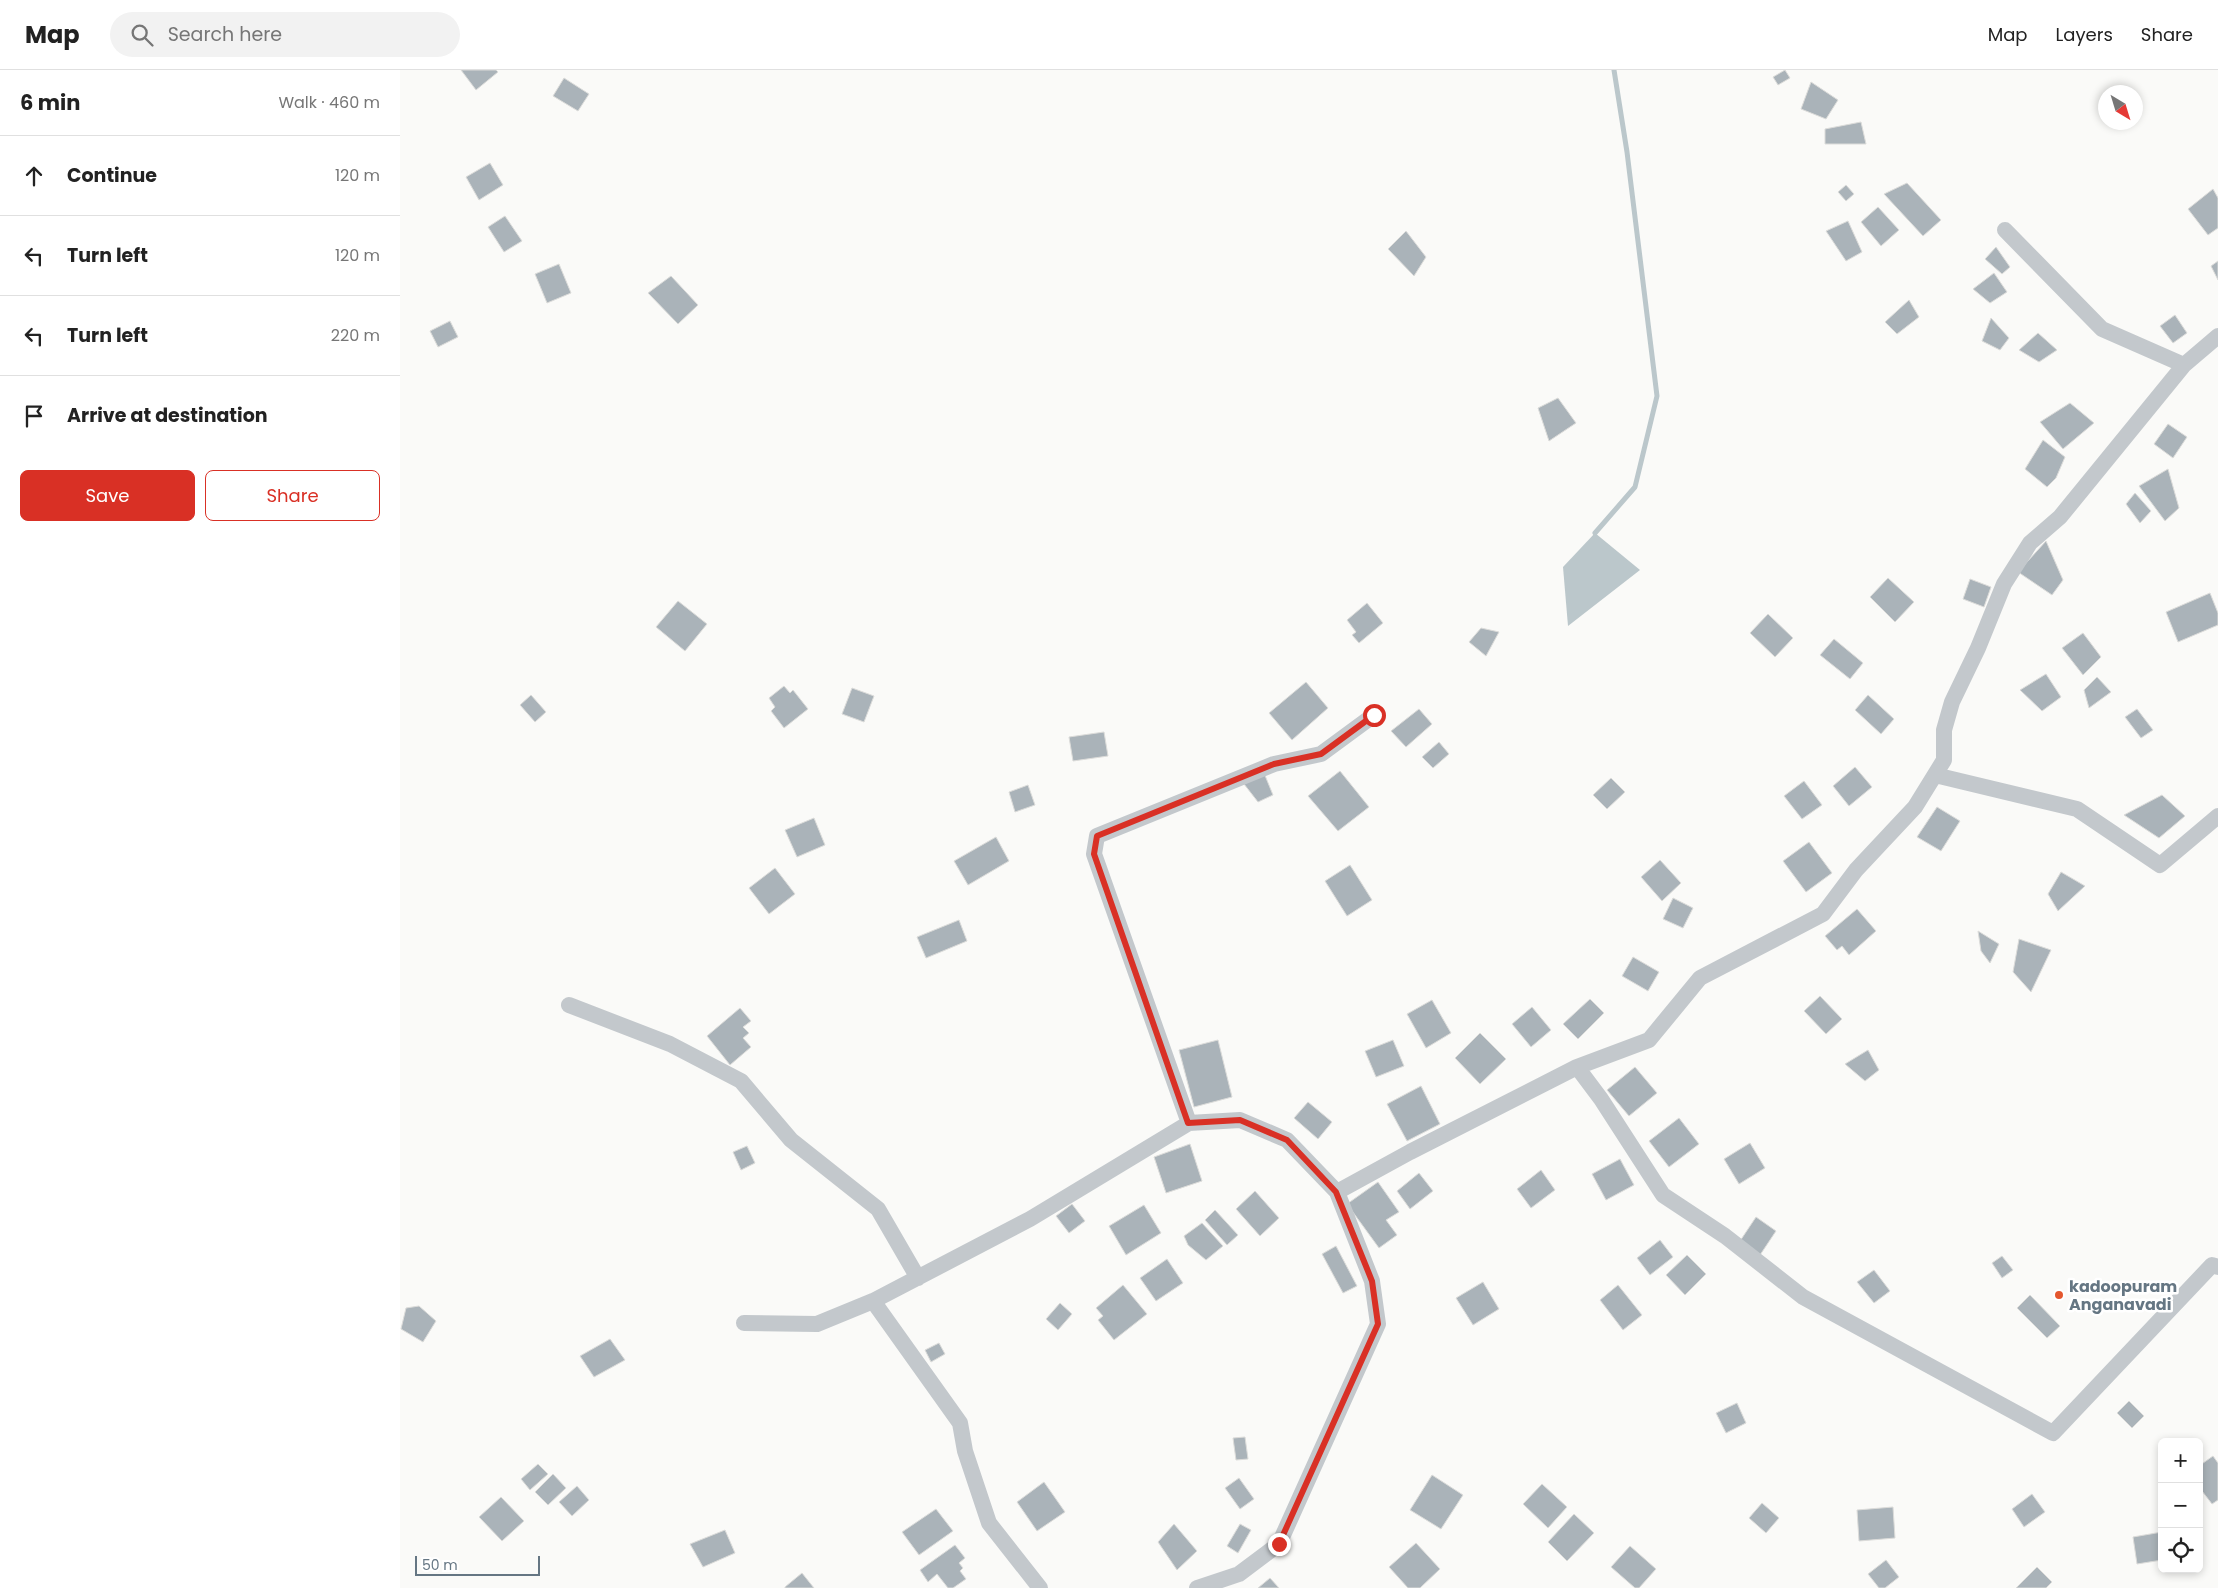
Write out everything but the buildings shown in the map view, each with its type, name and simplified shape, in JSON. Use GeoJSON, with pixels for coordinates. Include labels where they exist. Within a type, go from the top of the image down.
{"type":"FeatureCollection","features":[{"type":"Feature","properties":{"kind":"street"},"geometry":{"type":"LineString","coordinates":[[2005,230],[2102,329],[2184,365]]}},
{"type":"Feature","properties":{"kind":"street"},"geometry":{"type":"LineString","coordinates":[[1336,1192],[1410,1152],[1577,1068],[1649,1040],[1700,978],[1824,914],[1856,870],[1915,807],[1944,760],[1944,730],[1952,702],[1978,648],[2004,584],[2030,543],[2060,517],[2184,365],[2218,336]]}},
{"type":"Feature","properties":{"kind":"street"},"geometry":{"type":"LineString","coordinates":[[1188,1123],[1094,854],[1097,836],[1274,764],[1321,754],[1374,715]]}},
{"type":"Feature","properties":{"kind":"street"},"geometry":{"type":"LineString","coordinates":[[1935,775],[2077,809],[2160,865],[2218,816]]}},
{"type":"Feature","properties":{"kind":"street"},"geometry":{"type":"LineString","coordinates":[[570,1005],[670,1044],[741,1081],[791,1140],[878,1209],[918,1278]]}},
{"type":"Feature","properties":{"kind":"street"},"geometry":{"type":"LineString","coordinates":[[1577,1068],[1601,1098],[1663,1195],[1725,1236],[1803,1297],[2053,1432],[2212,1265],[2218,1267]]}},
{"type":"Feature","properties":{"kind":"street"},"geometry":{"type":"LineString","coordinates":[[744,1324],[817,1324],[873,1301],[963,1252],[1030,1219],[1188,1123],[1240,1120],[1287,1140],[1336,1192],[1372,1281],[1378,1324],[1279,1544],[1239,1574],[1197,1588]]}},
{"type":"Feature","properties":{"kind":"street"},"geometry":{"type":"LineString","coordinates":[[873,1301],[960,1423],[965,1451],[989,1523],[1040,1588]]}},
{"type":"Feature","properties":{"kind":"shaded area"},"geometry":{"type":"Polygon","coordinates":[[[1595,533],[1640,570],[1568,626],[1563,567],[1595,533]]]}},
{"type":"Feature","properties":{"kind":"waterway"},"geometry":{"type":"LineString","coordinates":[[1595,533],[1635,487],[1657,396],[1627,152],[1614,70]]}},
{"type":"Feature","properties":{"kind":"place","name":"kadoopuram Anganavadi"},"geometry":{"type":"Point","coordinates":[2059,1295]}},
{"type":"Feature","properties":{"kind":"route"},"geometry":{"type":"LineString","coordinates":[[1279,1544],[1378,1324],[1372,1281],[1336,1192],[1287,1140],[1240,1120],[1188,1123],[1094,854],[1097,836],[1274,764],[1321,754],[1374,715]]}}]}
